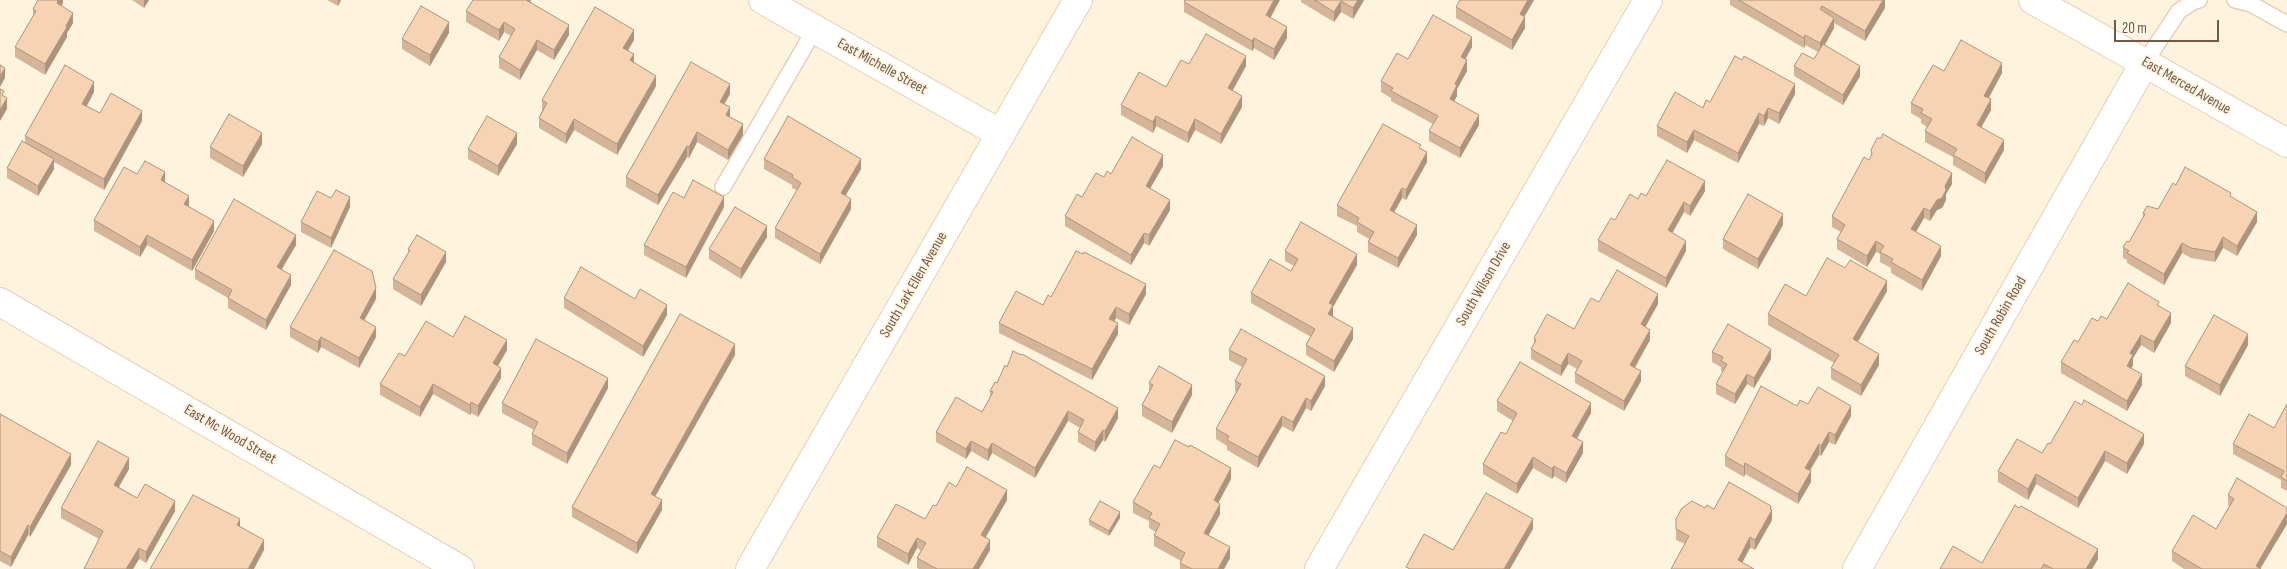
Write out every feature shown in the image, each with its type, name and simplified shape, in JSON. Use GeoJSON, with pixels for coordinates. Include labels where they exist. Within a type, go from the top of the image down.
{"type":"FeatureCollection","features":[{"type":"Feature","properties":{"kind":"street","name":"East Michelle Street"},"geometry":{"type":"LineString","coordinates":[[763,0],[1001,134]]}},
{"type":"Feature","properties":{"kind":"street","name":"South Lark Ellen Avenue"},"geometry":{"type":"LineString","coordinates":[[750,569],[1078,0]]}},
{"type":"Feature","properties":{"kind":"street","name":"South Wilson Drive"},"geometry":{"type":"LineString","coordinates":[[1319,569],[1648,0]]}},
{"type":"Feature","properties":{"kind":"street","name":"East Merced Avenue"},"geometry":{"type":"LineString","coordinates":[[2033,0],[2287,144]]}},
{"type":"Feature","properties":{"kind":"street","name":"South Robin Road"},"geometry":{"type":"LineString","coordinates":[[1857,569],[2145,62]]}},
{"type":"Feature","properties":{"kind":"street","name":"East Mc Wood Street"},"geometry":{"type":"LineString","coordinates":[[0,302],[460,569]]}},
{"type":"Feature","properties":{"kind":"lane"},"geometry":{"type":"LineString","coordinates":[[2145,62],[2179,12],[2199,0]]}},
{"type":"Feature","properties":{"kind":"lane"},"geometry":{"type":"LineString","coordinates":[[2235,0],[2251,4],[2287,24]]}},
{"type":"Feature","properties":{"kind":"lane"},"geometry":{"type":"LineString","coordinates":[[723,187],[815,29]]}},
{"type":"Feature","properties":{"kind":"building"},"geometry":{"type":"Polygon","coordinates":[[[38,0],[58,0],[57,3],[73,13],[45,64],[15,47],[36,11],[33,9],[38,0]]]}},
{"type":"Feature","properties":{"kind":"building"},"geometry":{"type":"Polygon","coordinates":[[[473,0],[526,0],[569,25],[554,50],[537,40],[520,70],[499,57],[515,29],[504,22],[499,30],[466,11],[473,0]]]}},
{"type":"Feature","properties":{"kind":"building"},"geometry":{"type":"Polygon","coordinates":[[[1185,0],[1274,0],[1266,15],[1287,27],[1274,49],[1254,38],[1252,41],[1184,2],[1185,0]]]}},
{"type":"Feature","properties":{"kind":"building"},"geometry":{"type":"Polygon","coordinates":[[[1315,0],[1358,0],[1353,8],[1341,1],[1334,12],[1315,0]]]}},
{"type":"Feature","properties":{"kind":"building"},"geometry":{"type":"Polygon","coordinates":[[[1460,0],[1528,0],[1520,14],[1525,17],[1512,40],[1456,7],[1460,0]]]}},
{"type":"Feature","properties":{"kind":"building"},"geometry":{"type":"Polygon","coordinates":[[[1739,0],[1883,0],[1865,31],[1822,6],[1820,9],[1834,18],[1820,43],[1805,35],[1804,38],[1739,0]]]}},
{"type":"Feature","properties":{"kind":"building"},"geometry":{"type":"Polygon","coordinates":[[[421,6],[449,22],[430,55],[402,39],[421,6]]]}},
{"type":"Feature","properties":{"kind":"building"},"geometry":{"type":"Polygon","coordinates":[[[595,7],[634,30],[623,48],[634,54],[630,60],[656,76],[617,144],[574,119],[566,134],[539,118],[547,103],[542,100],[595,7]]]}},
{"type":"Feature","properties":{"kind":"building"},"geometry":{"type":"Polygon","coordinates":[[[1433,15],[1472,37],[1461,57],[1467,60],[1450,99],[1479,115],[1460,148],[1429,131],[1438,116],[1391,91],[1393,88],[1381,81],[1397,53],[1408,59],[1433,15]]]}},
{"type":"Feature","properties":{"kind":"building"},"geometry":{"type":"Polygon","coordinates":[[[1206,34],[1246,56],[1228,88],[1242,96],[1221,134],[1195,119],[1188,133],[1156,116],[1153,122],[1121,105],[1139,72],[1166,87],[1181,60],[1189,64],[1206,34]]]}},
{"type":"Feature","properties":{"kind":"building"},"geometry":{"type":"Polygon","coordinates":[[[1961,40],[2002,63],[1984,96],[1991,99],[1977,125],[2004,140],[1985,173],[1953,155],[1957,149],[1925,131],[1932,119],[1921,113],[1923,109],[1911,103],[1933,65],[1944,71],[1961,40]]]}},
{"type":"Feature","properties":{"kind":"building"},"geometry":{"type":"Polygon","coordinates":[[[1823,44],[1860,66],[1843,95],[1794,66],[1802,53],[1814,59],[1823,44]]]}},
{"type":"Feature","properties":{"kind":"building"},"geometry":{"type":"Polygon","coordinates":[[[1735,56],[1742,60],[1744,56],[1795,84],[1779,113],[1768,108],[1764,116],[1759,113],[1738,153],[1694,130],[1687,142],[1657,126],[1675,92],[1703,108],[1706,100],[1710,102],[1735,56]]]}},
{"type":"Feature","properties":{"kind":"building"},"geometry":{"type":"Polygon","coordinates":[[[691,62],[730,84],[720,102],[730,107],[726,115],[743,124],[728,150],[697,132],[658,195],[626,177],[691,62]]]}},
{"type":"Feature","properties":{"kind":"building"},"geometry":{"type":"Polygon","coordinates":[[[0,65],[5,68],[0,76],[0,65]]]}},
{"type":"Feature","properties":{"kind":"building"},"geometry":{"type":"Polygon","coordinates":[[[65,65],[94,82],[82,104],[100,113],[111,93],[142,111],[104,179],[25,136],[65,65]]]}},
{"type":"Feature","properties":{"kind":"building"},"geometry":{"type":"Polygon","coordinates":[[[0,89],[4,91],[2,95],[7,98],[0,110],[0,89]]]}},
{"type":"Feature","properties":{"kind":"building"},"geometry":{"type":"Polygon","coordinates":[[[229,114],[262,133],[243,166],[210,147],[229,114]]]}},
{"type":"Feature","properties":{"kind":"building"},"geometry":{"type":"Polygon","coordinates":[[[487,116],[517,133],[498,166],[468,149],[487,116]]]}},
{"type":"Feature","properties":{"kind":"building"},"geometry":{"type":"Polygon","coordinates":[[[788,116],[861,159],[841,193],[851,199],[820,254],[775,228],[801,183],[792,177],[793,175],[764,159],[788,116]]]}},
{"type":"Feature","properties":{"kind":"building"},"geometry":{"type":"Polygon","coordinates":[[[1383,124],[1421,145],[1419,148],[1427,152],[1406,190],[1402,188],[1390,210],[1417,225],[1398,258],[1368,242],[1374,232],[1357,222],[1359,218],[1337,205],[1383,124]]]}},
{"type":"Feature","properties":{"kind":"building"},"geometry":{"type":"Polygon","coordinates":[[[1883,134],[1952,173],[1945,186],[1946,190],[1942,198],[1937,200],[1930,211],[1924,208],[1911,229],[1941,246],[1922,280],[1891,262],[1893,259],[1880,252],[1884,246],[1876,241],[1867,256],[1837,239],[1845,225],[1832,216],[1864,157],[1869,160],[1872,154],[1871,150],[1877,138],[1881,138],[1883,134]]]}},
{"type":"Feature","properties":{"kind":"building"},"geometry":{"type":"Polygon","coordinates":[[[1132,137],[1163,155],[1146,186],[1170,200],[1149,235],[1144,233],[1131,255],[1065,216],[1077,194],[1082,197],[1096,173],[1104,177],[1107,171],[1111,174],[1132,137]]]}},
{"type":"Feature","properties":{"kind":"building"},"geometry":{"type":"Polygon","coordinates":[[[22,141],[54,159],[38,186],[7,168],[22,141]]]}},
{"type":"Feature","properties":{"kind":"building"},"geometry":{"type":"Polygon","coordinates":[[[1667,160],[1705,181],[1690,206],[1684,202],[1668,230],[1686,241],[1666,278],[1598,240],[1611,218],[1615,220],[1630,194],[1638,199],[1641,193],[1646,196],[1667,160]]]}},
{"type":"Feature","properties":{"kind":"building"},"geometry":{"type":"Polygon","coordinates":[[[145,161],[165,172],[161,180],[189,196],[184,204],[214,221],[192,260],[147,235],[140,247],[94,220],[124,167],[137,174],[145,161]]]}},
{"type":"Feature","properties":{"kind":"building"},"geometry":{"type":"Polygon","coordinates":[[[2185,167],[2231,193],[2230,196],[2257,212],[2237,246],[2223,237],[2215,252],[2191,248],[2182,243],[2164,274],[2127,253],[2129,251],[2123,247],[2127,241],[2129,242],[2145,214],[2143,213],[2147,206],[2158,209],[2173,183],[2176,185],[2185,167]]]}},
{"type":"Feature","properties":{"kind":"building"},"geometry":{"type":"Polygon","coordinates":[[[693,180],[724,197],[686,267],[644,245],[673,192],[684,198],[693,180]]]}},
{"type":"Feature","properties":{"kind":"building"},"geometry":{"type":"Polygon","coordinates":[[[336,190],[350,197],[331,238],[301,222],[317,191],[331,198],[336,190]]]}},
{"type":"Feature","properties":{"kind":"building"},"geometry":{"type":"Polygon","coordinates":[[[1748,194],[1783,214],[1758,259],[1723,239],[1748,194]]]}},
{"type":"Feature","properties":{"kind":"building"},"geometry":{"type":"Polygon","coordinates":[[[234,199],[296,235],[277,267],[291,275],[266,320],[228,298],[232,290],[195,269],[234,199]]]}},
{"type":"Feature","properties":{"kind":"building"},"geometry":{"type":"Polygon","coordinates":[[[735,207],[767,226],[741,269],[709,249],[735,207]]]}},
{"type":"Feature","properties":{"kind":"building"},"geometry":{"type":"Polygon","coordinates":[[[1301,222],[1357,254],[1329,303],[1333,305],[1328,314],[1353,328],[1334,361],[1306,345],[1315,329],[1251,293],[1270,259],[1291,271],[1298,259],[1285,251],[1301,222]]]}},
{"type":"Feature","properties":{"kind":"building"},"geometry":{"type":"Polygon","coordinates":[[[417,235],[446,252],[421,295],[393,279],[417,235]]]}},
{"type":"Feature","properties":{"kind":"building"},"geometry":{"type":"Polygon","coordinates":[[[334,250],[372,271],[376,288],[360,318],[376,327],[359,358],[321,337],[318,342],[290,327],[334,250]]]}},
{"type":"Feature","properties":{"kind":"building"},"geometry":{"type":"Polygon","coordinates":[[[1076,251],[1083,254],[1084,252],[1146,284],[1129,314],[1116,307],[1109,319],[1118,323],[1092,369],[999,323],[1016,291],[1043,305],[1048,295],[1051,297],[1076,251]]]}},
{"type":"Feature","properties":{"kind":"building"},"geometry":{"type":"Polygon","coordinates":[[[1827,258],[1845,268],[1850,260],[1887,281],[1853,339],[1879,354],[1861,385],[1831,368],[1839,355],[1768,314],[1785,284],[1806,296],[1827,258]]]}},
{"type":"Feature","properties":{"kind":"building"},"geometry":{"type":"Polygon","coordinates":[[[581,267],[635,299],[640,289],[667,305],[643,346],[564,298],[581,267]]]}},
{"type":"Feature","properties":{"kind":"building"},"geometry":{"type":"Polygon","coordinates":[[[1617,270],[1658,294],[1641,324],[1650,330],[1630,365],[1641,371],[1624,401],[1575,373],[1582,361],[1568,353],[1561,366],[1531,349],[1536,340],[1534,338],[1547,314],[1574,329],[1591,298],[1599,302],[1617,270]]]}},
{"type":"Feature","properties":{"kind":"building"},"geometry":{"type":"Polygon","coordinates":[[[2128,283],[2159,302],[2157,305],[2171,313],[2154,342],[2141,335],[2130,353],[2133,355],[2127,366],[2142,374],[2127,401],[2061,362],[2074,340],[2078,342],[2092,318],[2098,321],[2101,316],[2107,319],[2128,283]]]}},
{"type":"Feature","properties":{"kind":"building"},"geometry":{"type":"Polygon","coordinates":[[[680,314],[735,344],[651,494],[662,500],[637,543],[572,507],[680,314]]]}},
{"type":"Feature","properties":{"kind":"building"},"geometry":{"type":"Polygon","coordinates":[[[2214,315],[2248,334],[2220,385],[2185,366],[2214,315]]]}},
{"type":"Feature","properties":{"kind":"building"},"geometry":{"type":"Polygon","coordinates":[[[465,316],[507,340],[493,363],[501,368],[478,406],[471,402],[470,405],[433,384],[420,407],[380,384],[399,353],[405,356],[426,321],[453,337],[465,316]]]}},
{"type":"Feature","properties":{"kind":"building"},"geometry":{"type":"Polygon","coordinates":[[[1728,324],[1771,349],[1754,378],[1747,374],[1735,394],[1716,384],[1727,364],[1721,361],[1723,357],[1712,352],[1728,324]]]}},
{"type":"Feature","properties":{"kind":"building"},"geometry":{"type":"Polygon","coordinates":[[[1241,329],[1325,376],[1311,401],[1306,398],[1293,422],[1282,416],[1258,457],[1227,440],[1229,436],[1216,429],[1241,384],[1235,381],[1247,359],[1229,350],[1241,329]]]}},
{"type":"Feature","properties":{"kind":"building"},"geometry":{"type":"Polygon","coordinates":[[[536,339],[608,378],[567,453],[532,434],[538,422],[502,403],[536,339]]]}},
{"type":"Feature","properties":{"kind":"building"},"geometry":{"type":"Polygon","coordinates":[[[1013,351],[1022,354],[1118,408],[1105,431],[1103,430],[1095,442],[1078,432],[1084,420],[1068,411],[1035,468],[992,443],[988,450],[971,441],[966,449],[936,432],[956,397],[982,412],[993,392],[990,391],[995,382],[997,383],[1005,365],[1007,367],[1013,351]]]}},
{"type":"Feature","properties":{"kind":"building"},"geometry":{"type":"Polygon","coordinates":[[[1520,362],[1591,403],[1572,436],[1583,442],[1566,473],[1554,466],[1552,469],[1533,457],[1517,484],[1483,464],[1501,432],[1506,434],[1517,413],[1497,401],[1520,362]]]}},
{"type":"Feature","properties":{"kind":"building"},"geometry":{"type":"Polygon","coordinates":[[[1159,366],[1192,385],[1172,422],[1142,405],[1153,385],[1149,383],[1159,366]]]}},
{"type":"Feature","properties":{"kind":"building"},"geometry":{"type":"Polygon","coordinates":[[[1761,386],[1797,406],[1800,400],[1808,404],[1818,387],[1851,406],[1835,435],[1829,432],[1821,446],[1819,444],[1805,468],[1811,471],[1798,494],[1745,463],[1744,467],[1725,456],[1761,386]]]}},
{"type":"Feature","properties":{"kind":"building"},"geometry":{"type":"Polygon","coordinates":[[[2084,400],[2144,434],[2127,463],[2105,451],[2078,498],[2036,474],[2028,489],[1998,471],[2017,439],[2042,453],[2048,443],[2050,444],[2075,401],[2082,405],[2084,400]]]}},
{"type":"Feature","properties":{"kind":"building"},"geometry":{"type":"Polygon","coordinates":[[[2287,404],[2287,481],[2281,477],[2284,471],[2233,444],[2249,414],[2274,428],[2287,404]]]}},
{"type":"Feature","properties":{"kind":"building"},"geometry":{"type":"Polygon","coordinates":[[[0,414],[71,454],[11,557],[0,551],[0,414]]]}},
{"type":"Feature","properties":{"kind":"building"},"geometry":{"type":"Polygon","coordinates":[[[1175,440],[1189,447],[1190,445],[1231,468],[1214,500],[1220,504],[1204,533],[1230,547],[1218,569],[1192,569],[1180,563],[1185,553],[1154,535],[1160,524],[1149,518],[1152,513],[1133,502],[1154,465],[1160,468],[1175,440]]]}},
{"type":"Feature","properties":{"kind":"building"},"geometry":{"type":"Polygon","coordinates":[[[98,441],[129,458],[114,485],[137,498],[145,484],[175,501],[146,552],[139,548],[126,569],[84,569],[103,531],[61,508],[98,441]]]}},
{"type":"Feature","properties":{"kind":"building"},"geometry":{"type":"Polygon","coordinates":[[[967,467],[1007,490],[981,535],[990,540],[973,569],[937,569],[917,558],[926,543],[917,538],[908,554],[877,537],[896,504],[925,519],[933,505],[936,506],[949,482],[956,487],[967,467]]]}},
{"type":"Feature","properties":{"kind":"building"},"geometry":{"type":"Polygon","coordinates":[[[2237,478],[2287,508],[2287,513],[2256,566],[2261,569],[2202,569],[2172,551],[2193,515],[2216,529],[2234,499],[2228,495],[2237,478]]]}},
{"type":"Feature","properties":{"kind":"building"},"geometry":{"type":"Polygon","coordinates":[[[1729,482],[1771,506],[1770,509],[1772,510],[1755,540],[1750,537],[1738,560],[1754,569],[1671,569],[1689,536],[1676,529],[1676,519],[1682,508],[1692,501],[1705,508],[1707,505],[1714,509],[1729,482]]]}},
{"type":"Feature","properties":{"kind":"building"},"geometry":{"type":"Polygon","coordinates":[[[1486,493],[1533,519],[1504,569],[1410,569],[1406,567],[1424,534],[1453,550],[1486,493]]]}},
{"type":"Feature","properties":{"kind":"building"},"geometry":{"type":"Polygon","coordinates":[[[193,495],[240,519],[237,525],[264,540],[248,569],[150,569],[193,495]]]}},
{"type":"Feature","properties":{"kind":"building"},"geometry":{"type":"Polygon","coordinates":[[[1100,501],[1120,512],[1109,531],[1089,520],[1100,501]]]}},
{"type":"Feature","properties":{"kind":"building"},"geometry":{"type":"Polygon","coordinates":[[[2015,505],[2019,508],[2021,506],[2098,549],[2086,569],[2053,569],[2044,564],[2041,569],[1940,569],[1953,546],[1982,563],[2015,505]]]}}]}
